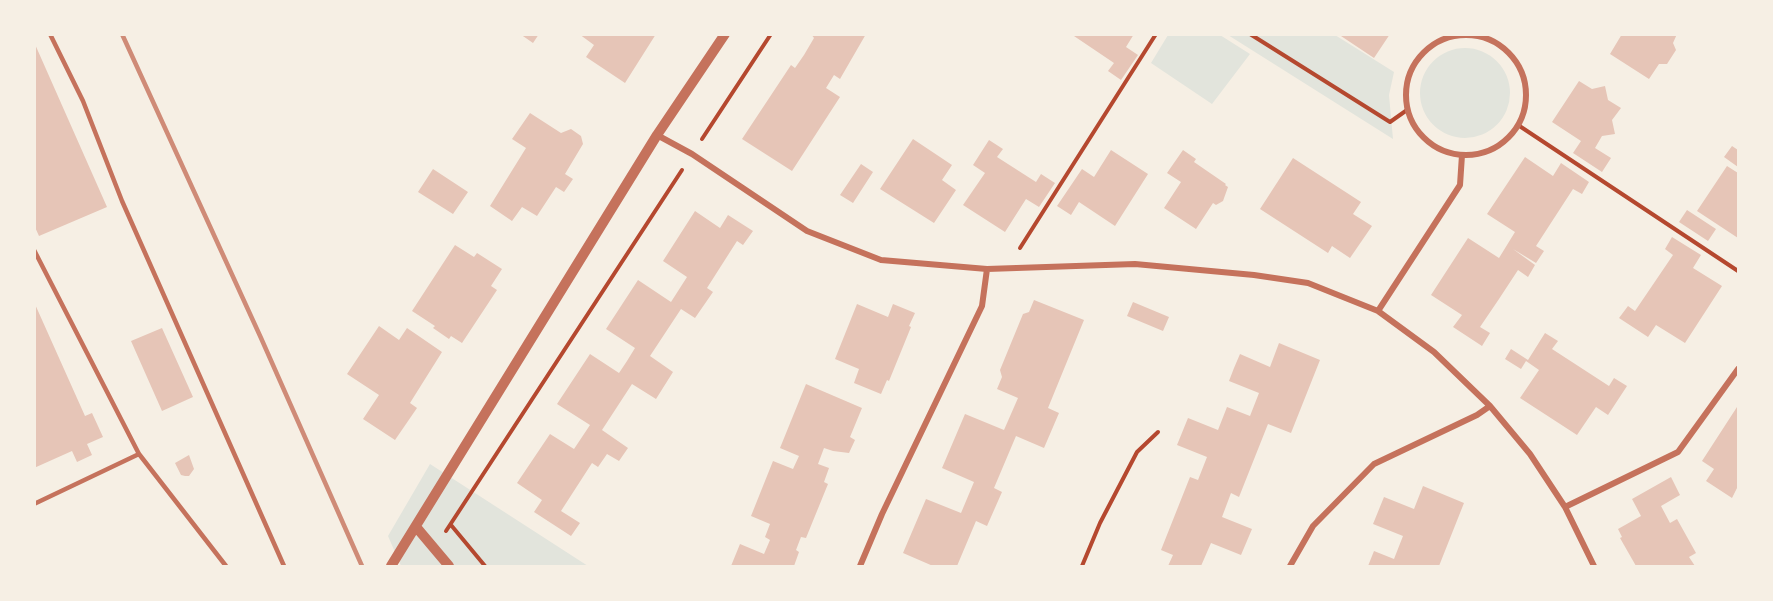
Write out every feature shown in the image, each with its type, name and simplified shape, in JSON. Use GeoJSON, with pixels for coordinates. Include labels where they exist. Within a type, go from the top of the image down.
{"type":"FeatureCollection","features":[{"type":"Feature","properties":{"kind":"street"},"geometry":{"type":"LineString","coordinates":[[392,567],[657,135],[725,34]]}},
{"type":"Feature","properties":{"kind":"street"},"geometry":{"type":"LineString","coordinates":[[1457,35],[1474,35],[1490,40],[1504,49],[1515,61],[1523,76],[1526,93],[1524,110],[1518,125],[1494,148],[1478,154],[1462,155],[1433,146],[1413,124],[1407,110],[1408,76],[1416,62],[1427,49],[1441,40],[1457,35]]}},
{"type":"Feature","properties":{"kind":"street"},"geometry":{"type":"LineString","coordinates":[[657,135],[692,154],[807,231],[882,260],[987,269],[1135,264],[1254,275],[1308,283],[1378,311],[1434,352],[1491,406],[1530,454],[1565,507],[1594,567]]}},
{"type":"Feature","properties":{"kind":"street"},"geometry":{"type":"LineString","coordinates":[[1378,311],[1460,185],[1462,155]]}},
{"type":"Feature","properties":{"kind":"street"},"geometry":{"type":"LineString","coordinates":[[860,567],[882,514],[982,306],[987,269]]}},
{"type":"Feature","properties":{"kind":"street"},"geometry":{"type":"LineString","coordinates":[[1565,507],[1678,452],[1738,369]]}},
{"type":"Feature","properties":{"kind":"street"},"geometry":{"type":"LineString","coordinates":[[1290,567],[1313,526],[1374,464],[1477,415],[1491,406]]}},
{"type":"Feature","properties":{"kind":"street"},"geometry":{"type":"LineString","coordinates":[[417,528],[449,567]]}},
{"type":"Feature","properties":{"kind":"lane"},"geometry":{"type":"LineString","coordinates":[[50,34],[83,101],[122,201],[284,567]]}},
{"type":"Feature","properties":{"kind":"lane"},"geometry":{"type":"LineString","coordinates":[[34,250],[140,454],[226,567]]}},
{"type":"Feature","properties":{"kind":"lane"},"geometry":{"type":"LineString","coordinates":[[34,504],[140,454]]}},
{"type":"Feature","properties":{"kind":"path"},"geometry":{"type":"LineString","coordinates":[[485,567],[451,525],[771,34]]}},
{"type":"Feature","properties":{"kind":"path"},"geometry":{"type":"LineString","coordinates":[[1009,267],[1156,34]]}},
{"type":"Feature","properties":{"kind":"path"},"geometry":{"type":"LineString","coordinates":[[1250,34],[1390,122],[1407,110]]}},
{"type":"Feature","properties":{"kind":"path"},"geometry":{"type":"LineString","coordinates":[[1518,125],[1738,271]]}},
{"type":"Feature","properties":{"kind":"path"},"geometry":{"type":"LineString","coordinates":[[1082,567],[1100,522],[1137,452],[1158,432]]}},
{"type":"Feature","properties":{"kind":"shaded area"},"geometry":{"type":"Polygon","coordinates":[[[1168,35],[1220,35],[1250,54],[1212,104],[1151,63],[1168,35]]]}},
{"type":"Feature","properties":{"kind":"shaded area"},"geometry":{"type":"Polygon","coordinates":[[[1228,35],[1335,35],[1394,72],[1389,95],[1393,139],[1228,35]]]}},
{"type":"Feature","properties":{"kind":"shaded area"},"geometry":{"type":"Polygon","coordinates":[[[1465,48],[1482,52],[1497,61],[1506,76],[1510,93],[1506,110],[1497,125],[1482,134],[1465,138],[1448,134],[1433,125],[1424,110],[1420,93],[1424,76],[1433,61],[1448,52],[1465,48]]]}},
{"type":"Feature","properties":{"kind":"shaded area"},"geometry":{"type":"Polygon","coordinates":[[[430,464],[588,566],[401,566],[388,536],[430,464]]]}},
{"type":"Feature","properties":{"kind":"building"},"geometry":{"type":"Polygon","coordinates":[[[520,34],[539,34],[533,43],[520,34]]]}},
{"type":"Feature","properties":{"kind":"building"},"geometry":{"type":"Polygon","coordinates":[[[579,34],[656,34],[625,83],[586,57],[594,45],[579,34]]]}},
{"type":"Feature","properties":{"kind":"building"},"geometry":{"type":"Polygon","coordinates":[[[811,34],[866,34],[840,79],[834,75],[826,88],[840,97],[792,171],[742,139],[791,65],[795,68],[804,55],[814,38],[811,34]]]}},
{"type":"Feature","properties":{"kind":"building"},"geometry":{"type":"Polygon","coordinates":[[[1071,34],[1134,34],[1126,47],[1138,55],[1121,80],[1108,71],[1114,63],[1071,34]]]}},
{"type":"Feature","properties":{"kind":"building"},"geometry":{"type":"Polygon","coordinates":[[[1338,34],[1390,34],[1374,58],[1338,34]]]}},
{"type":"Feature","properties":{"kind":"building"},"geometry":{"type":"Polygon","coordinates":[[[1622,34],[1677,34],[1673,43],[1676,50],[1667,64],[1659,64],[1649,79],[1610,54],[1622,34]]]}},
{"type":"Feature","properties":{"kind":"building"},"geometry":{"type":"Polygon","coordinates":[[[34,42],[107,207],[39,236],[34,225],[34,42]]]}},
{"type":"Feature","properties":{"kind":"building"},"geometry":{"type":"Polygon","coordinates":[[[1579,81],[1592,89],[1605,86],[1608,100],[1621,108],[1612,120],[1615,134],[1602,136],[1595,148],[1611,158],[1602,172],[1573,153],[1581,141],[1552,122],[1579,81]]]}},
{"type":"Feature","properties":{"kind":"building"},"geometry":{"type":"Polygon","coordinates":[[[530,113],[561,133],[571,129],[581,136],[583,144],[565,174],[573,179],[564,192],[556,187],[537,216],[522,207],[512,221],[490,206],[526,148],[512,139],[530,113]]]}},
{"type":"Feature","properties":{"kind":"building"},"geometry":{"type":"Polygon","coordinates":[[[913,139],[952,165],[942,180],[956,190],[934,223],[880,189],[913,139]]]}},
{"type":"Feature","properties":{"kind":"building"},"geometry":{"type":"Polygon","coordinates":[[[989,140],[1003,149],[997,157],[1036,182],[1041,174],[1055,183],[1039,207],[1026,199],[1005,232],[963,205],[985,173],[973,165],[989,140]]]}},
{"type":"Feature","properties":{"kind":"building"},"geometry":{"type":"Polygon","coordinates":[[[1732,146],[1738,150],[1738,167],[1724,157],[1732,146]]]}},
{"type":"Feature","properties":{"kind":"building"},"geometry":{"type":"Polygon","coordinates":[[[1111,150],[1148,174],[1115,226],[1079,202],[1071,215],[1057,206],[1082,169],[1094,177],[1111,150]]]}},
{"type":"Feature","properties":{"kind":"building"},"geometry":{"type":"Polygon","coordinates":[[[1183,150],[1196,159],[1194,162],[1228,187],[1223,201],[1216,205],[1213,203],[1196,229],[1164,208],[1181,182],[1167,173],[1183,150]]]}},
{"type":"Feature","properties":{"kind":"building"},"geometry":{"type":"Polygon","coordinates":[[[1525,157],[1553,176],[1561,163],[1589,182],[1582,194],[1573,189],[1536,246],[1544,251],[1536,263],[1513,249],[1535,265],[1528,277],[1518,270],[1480,327],[1490,333],[1482,346],[1453,327],[1462,315],[1431,295],[1468,238],[1499,258],[1515,232],[1487,214],[1525,157]]]}},
{"type":"Feature","properties":{"kind":"building"},"geometry":{"type":"Polygon","coordinates":[[[1293,158],[1361,202],[1353,214],[1372,226],[1350,258],[1332,246],[1328,253],[1260,209],[1293,158]]]}},
{"type":"Feature","properties":{"kind":"building"},"geometry":{"type":"Polygon","coordinates":[[[861,164],[873,172],[853,203],[840,195],[861,164]]]}},
{"type":"Feature","properties":{"kind":"building"},"geometry":{"type":"Polygon","coordinates":[[[1727,166],[1738,173],[1738,238],[1697,211],[1727,166]]]}},
{"type":"Feature","properties":{"kind":"building"},"geometry":{"type":"Polygon","coordinates":[[[433,169],[468,192],[453,214],[418,192],[433,169]]]}},
{"type":"Feature","properties":{"kind":"building"},"geometry":{"type":"Polygon","coordinates":[[[1687,210],[1716,229],[1708,241],[1679,222],[1687,210]]]}},
{"type":"Feature","properties":{"kind":"building"},"geometry":{"type":"Polygon","coordinates":[[[695,211],[720,228],[728,215],[753,231],[743,245],[737,241],[707,288],[713,292],[695,318],[681,309],[650,356],[673,372],[656,399],[632,384],[602,430],[628,448],[619,461],[607,454],[598,467],[592,463],[561,511],[580,523],[571,536],[534,512],[542,500],[517,483],[550,434],[574,449],[590,425],[557,404],[590,354],[619,373],[627,361],[635,348],[606,329],[638,280],[671,302],[687,277],[663,261],[695,211]]]}},
{"type":"Feature","properties":{"kind":"building"},"geometry":{"type":"Polygon","coordinates":[[[1672,237],[1701,255],[1693,268],[1722,286],[1685,343],[1656,325],[1648,337],[1619,318],[1628,306],[1635,311],[1673,255],[1665,249],[1672,237]]]}},
{"type":"Feature","properties":{"kind":"building"},"geometry":{"type":"Polygon","coordinates":[[[455,245],[474,257],[477,253],[502,269],[491,286],[497,290],[462,343],[451,336],[449,339],[433,328],[435,326],[412,311],[455,245]]]}},
{"type":"Feature","properties":{"kind":"building"},"geometry":{"type":"Polygon","coordinates":[[[1034,300],[1084,320],[1048,408],[1059,413],[1044,448],[1016,436],[994,488],[1002,492],[987,526],[976,521],[957,566],[933,566],[903,553],[926,499],[961,513],[974,482],[942,468],[965,414],[1004,430],[1018,398],[997,389],[1002,377],[1000,370],[1023,314],[1029,312],[1034,300]]]}},
{"type":"Feature","properties":{"kind":"building"},"geometry":{"type":"Polygon","coordinates":[[[34,302],[85,416],[92,413],[103,437],[87,444],[92,455],[77,462],[72,451],[34,468],[34,302]]]}},
{"type":"Feature","properties":{"kind":"building"},"geometry":{"type":"Polygon","coordinates":[[[1133,302],[1169,317],[1163,331],[1127,316],[1133,302]]]}},
{"type":"Feature","properties":{"kind":"building"},"geometry":{"type":"Polygon","coordinates":[[[857,304],[888,317],[893,304],[915,313],[889,381],[887,380],[881,394],[854,383],[859,369],[835,359],[857,304]]]}},
{"type":"Feature","properties":{"kind":"building"},"geometry":{"type":"Polygon","coordinates":[[[379,326],[399,340],[407,328],[442,352],[410,403],[417,408],[395,440],[363,419],[379,395],[347,374],[379,326]]]}},
{"type":"Feature","properties":{"kind":"building"},"geometry":{"type":"Polygon","coordinates":[[[162,328],[193,397],[162,411],[131,341],[162,328]]]}},
{"type":"Feature","properties":{"kind":"building"},"geometry":{"type":"Polygon","coordinates":[[[1545,333],[1558,341],[1552,349],[1609,386],[1614,378],[1627,386],[1608,415],[1596,407],[1577,435],[1520,398],[1539,370],[1526,361],[1521,369],[1505,359],[1511,349],[1528,360],[1545,333]]]}},
{"type":"Feature","properties":{"kind":"building"},"geometry":{"type":"Polygon","coordinates":[[[1279,343],[1320,360],[1291,433],[1268,424],[1239,497],[1231,493],[1222,517],[1252,529],[1241,555],[1211,543],[1201,566],[1168,566],[1173,555],[1161,550],[1190,477],[1198,480],[1207,457],[1177,445],[1188,418],[1218,430],[1227,407],[1250,416],[1259,393],[1229,381],[1234,368],[1240,354],[1270,367],[1279,343]]]}},
{"type":"Feature","properties":{"kind":"building"},"geometry":{"type":"Polygon","coordinates":[[[806,384],[862,408],[850,437],[855,440],[849,453],[824,448],[818,464],[829,468],[824,482],[828,484],[806,538],[801,537],[796,550],[799,552],[794,566],[731,566],[740,544],[764,554],[770,540],[765,537],[770,524],[751,516],[773,461],[793,469],[799,456],[780,448],[806,384]]]}},
{"type":"Feature","properties":{"kind":"building"},"geometry":{"type":"Polygon","coordinates":[[[1737,407],[1738,486],[1732,498],[1706,481],[1714,469],[1702,461],[1737,407]]]}},
{"type":"Feature","properties":{"kind":"building"},"geometry":{"type":"Polygon","coordinates":[[[189,455],[194,469],[189,476],[181,475],[175,463],[189,455]]]}},
{"type":"Feature","properties":{"kind":"building"},"geometry":{"type":"Polygon","coordinates":[[[1671,477],[1680,495],[1661,506],[1670,523],[1677,519],[1696,553],[1689,557],[1695,566],[1636,566],[1620,538],[1622,537],[1618,529],[1641,516],[1632,499],[1671,477]]]}},
{"type":"Feature","properties":{"kind":"building"},"geometry":{"type":"Polygon","coordinates":[[[1423,486],[1464,503],[1439,566],[1368,566],[1374,551],[1394,559],[1403,536],[1373,524],[1384,497],[1414,509],[1423,486]]]}},
{"type":"Feature","properties":{"kind":"railway"},"geometry":{"type":"LineString","coordinates":[[122,34],[362,566]]}}]}
